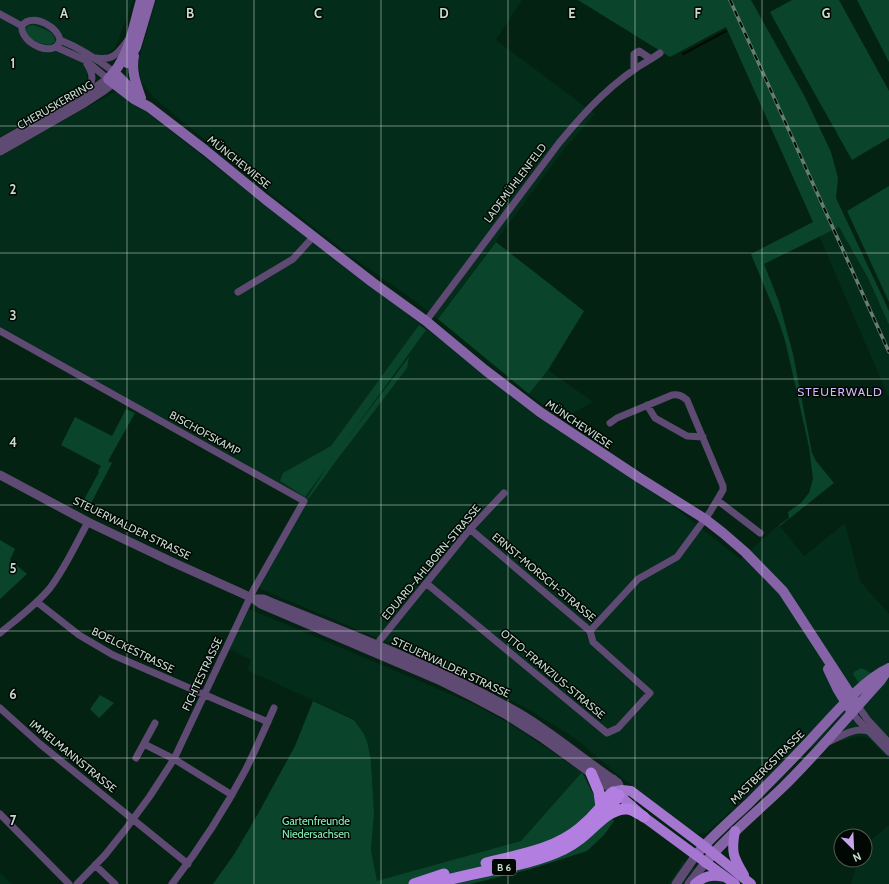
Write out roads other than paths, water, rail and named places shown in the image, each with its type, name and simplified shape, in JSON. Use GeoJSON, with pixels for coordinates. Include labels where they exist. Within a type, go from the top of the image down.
{"type":"FeatureCollection","features":[{"type":"Feature","properties":{"kind":"highway"},"geometry":{"type":"LineString","coordinates":[[591,773],[599,792],[601,807]]}},
{"type":"Feature","properties":{"kind":"highway"},"geometry":{"type":"LineString","coordinates":[[601,821],[617,792]]}},
{"type":"Feature","properties":{"kind":"highway","name":"B 6"},"geometry":{"type":"LineString","coordinates":[[414,884],[448,872],[544,848],[581,828],[601,807],[608,796],[617,792]]}},
{"type":"Feature","properties":{"kind":"highway","name":"B 6"},"geometry":{"type":"LineString","coordinates":[[434,884],[532,860],[557,852],[580,839],[601,821],[616,811],[622,809],[634,810],[644,817]]}},
{"type":"Feature","properties":{"kind":"main road"},"geometry":{"type":"LineString","coordinates":[[113,77],[121,63],[141,0]]}},
{"type":"Feature","properties":{"kind":"main road"},"geometry":{"type":"LineString","coordinates":[[113,77],[126,66],[136,47],[150,0]]}},
{"type":"Feature","properties":{"kind":"main road","name":"MÜNCHEWIESE"},"geometry":{"type":"LineString","coordinates":[[136,47],[132,69],[134,80],[141,98]]}},
{"type":"Feature","properties":{"kind":"main road","name":"MÜNCHEWIESE"},"geometry":{"type":"LineString","coordinates":[[113,77],[141,98],[149,107],[206,150],[248,186],[313,237],[426,321],[485,370],[557,424],[705,519],[746,552],[774,581],[791,602],[817,643],[838,690],[849,700]]}},
{"type":"Feature","properties":{"kind":"main road","name":"MÜNCHEWIESE"},"geometry":{"type":"LineString","coordinates":[[113,77],[134,100],[149,107]]}},
{"type":"Feature","properties":{"kind":"main road","name":"MASTBERGSTRASSE"},"geometry":{"type":"LineString","coordinates":[[696,855],[849,700],[879,672],[889,668]]}},
{"type":"Feature","properties":{"kind":"main road","name":"MASTBERGSTRASSE"},"geometry":{"type":"LineString","coordinates":[[705,863],[735,831],[781,788],[824,744],[881,680],[889,668]]}},
{"type":"Feature","properties":{"kind":"main road"},"geometry":{"type":"LineString","coordinates":[[849,700],[855,709]]}},
{"type":"Feature","properties":{"kind":"main road"},"geometry":{"type":"LineString","coordinates":[[617,792],[631,792]]}},
{"type":"Feature","properties":{"kind":"main road","name":"STEUERWALDER STRASSE"},"geometry":{"type":"LineString","coordinates":[[617,792],[644,817],[705,863]]}},
{"type":"Feature","properties":{"kind":"main road","name":"STEUERWALDER STRASSE"},"geometry":{"type":"LineString","coordinates":[[631,792],[704,846],[750,883]]}},
{"type":"Feature","properties":{"kind":"main road"},"geometry":{"type":"LineString","coordinates":[[735,831],[732,845],[735,860],[750,883]]}},
{"type":"Feature","properties":{"kind":"main road","name":"B 6"},"geometry":{"type":"LineString","coordinates":[[705,863],[735,884]]}},
{"type":"Feature","properties":{"kind":"main road"},"geometry":{"type":"LineString","coordinates":[[695,884],[708,875],[726,877]]}},
{"type":"Feature","properties":{"kind":"street"},"geometry":{"type":"LineString","coordinates":[[0,14],[22,26]]}},
{"type":"Feature","properties":{"kind":"street"},"geometry":{"type":"LineString","coordinates":[[58,43],[53,49],[42,48],[26,40],[22,34],[22,26],[26,22],[39,21],[56,32],[58,43],[113,77]]}},
{"type":"Feature","properties":{"kind":"street"},"geometry":{"type":"LineString","coordinates":[[95,58],[108,59],[113,57],[131,35]]}},
{"type":"Feature","properties":{"kind":"street"},"geometry":{"type":"LineString","coordinates":[[58,43],[75,46],[95,58],[113,77]]}},
{"type":"Feature","properties":{"kind":"street"},"geometry":{"type":"LineString","coordinates":[[634,69],[634,54],[639,51],[651,59]]}},
{"type":"Feature","properties":{"kind":"street","name":"LADEMÜHLENFELD"},"geometry":{"type":"LineString","coordinates":[[426,321],[572,128],[605,92],[634,69],[660,53]]}},
{"type":"Feature","properties":{"kind":"street"},"geometry":{"type":"LineString","coordinates":[[84,95],[91,84],[93,77],[85,60]]}},
{"type":"Feature","properties":{"kind":"street","name":"CHERUSKERRING"},"geometry":{"type":"LineString","coordinates":[[0,143],[113,77]]}},
{"type":"Feature","properties":{"kind":"street","name":"CHERUSKERRING"},"geometry":{"type":"LineString","coordinates":[[0,151],[104,90],[113,77]]}},
{"type":"Feature","properties":{"kind":"street"},"geometry":{"type":"LineString","coordinates":[[238,292],[293,259],[313,237]]}},
{"type":"Feature","properties":{"kind":"street","name":"BISCHOFSKAMP"},"geometry":{"type":"LineString","coordinates":[[0,330],[304,501],[252,598]]}},
{"type":"Feature","properties":{"kind":"street","name":"ERNST-MORSCH-STRASSE"},"geometry":{"type":"LineString","coordinates":[[470,529],[590,631],[638,579],[676,557],[705,519],[723,490],[723,486],[703,438],[683,396],[678,394],[672,395],[647,405]]}},
{"type":"Feature","properties":{"kind":"street"},"geometry":{"type":"LineString","coordinates":[[610,423],[617,418],[647,405],[655,418],[687,436],[703,438]]}},
{"type":"Feature","properties":{"kind":"street","name":"STEUERWALDER STRASSE"},"geometry":{"type":"LineString","coordinates":[[0,475],[88,522],[170,561],[252,598],[263,599],[376,649],[478,691],[509,707],[571,748],[631,792]]}},
{"type":"Feature","properties":{"kind":"street","name":"EDUARD-AHLBORN-STRASSE"},"geometry":{"type":"LineString","coordinates":[[376,649],[380,640],[470,529],[504,493]]}},
{"type":"Feature","properties":{"kind":"street"},"geometry":{"type":"LineString","coordinates":[[717,500],[760,533]]}},
{"type":"Feature","properties":{"kind":"street"},"geometry":{"type":"LineString","coordinates":[[0,633],[37,602],[54,583],[88,522]]}},
{"type":"Feature","properties":{"kind":"street","name":"OTTO-FRANZIUS-STRASSE"},"geometry":{"type":"LineString","coordinates":[[426,583],[607,733],[618,728],[650,693],[593,642],[590,631]]}},
{"type":"Feature","properties":{"kind":"street","name":"FICHTESTRASSE"},"geometry":{"type":"LineString","coordinates":[[76,884],[95,865],[133,820],[174,759],[252,598]]}},
{"type":"Feature","properties":{"kind":"street","name":"BOELCKESTRASSE"},"geometry":{"type":"LineString","coordinates":[[37,602],[63,623],[97,646],[134,665],[268,722]]}},
{"type":"Feature","properties":{"kind":"street","name":"STEUERWALDER STRASSE"},"geometry":{"type":"LineString","coordinates":[[376,649],[492,707],[544,739],[617,792],[620,785],[613,779]]}},
{"type":"Feature","properties":{"kind":"street","name":"IMMELMANNSTRASSE"},"geometry":{"type":"LineString","coordinates":[[0,708],[40,744],[188,864]]}},
{"type":"Feature","properties":{"kind":"street"},"geometry":{"type":"LineString","coordinates":[[172,884],[206,838],[232,794],[274,708]]}},
{"type":"Feature","properties":{"kind":"street"},"geometry":{"type":"LineString","coordinates":[[855,709],[858,720],[889,752]]}},
{"type":"Feature","properties":{"kind":"street"},"geometry":{"type":"LineString","coordinates":[[855,709],[867,719],[889,743]]}},
{"type":"Feature","properties":{"kind":"street"},"geometry":{"type":"LineString","coordinates":[[136,758],[156,723]]}},
{"type":"Feature","properties":{"kind":"street"},"geometry":{"type":"LineString","coordinates":[[824,744],[853,731],[861,729],[870,732]]}},
{"type":"Feature","properties":{"kind":"street"},"geometry":{"type":"LineString","coordinates":[[144,744],[174,759],[232,794]]}},
{"type":"Feature","properties":{"kind":"street"},"geometry":{"type":"LineString","coordinates":[[0,814],[68,884]]}},
{"type":"Feature","properties":{"kind":"street"},"geometry":{"type":"LineString","coordinates":[[676,884],[696,855]]}},
{"type":"Feature","properties":{"kind":"street"},"geometry":{"type":"LineString","coordinates":[[689,884],[705,863]]}},
{"type":"Feature","properties":{"kind":"street"},"geometry":{"type":"LineString","coordinates":[[95,865],[115,884]]}},
{"type":"Feature","properties":{"kind":"waterway"},"geometry":{"type":"LineString","coordinates":[[683,54],[726,31]]}},
{"type":"Feature","properties":{"kind":"railway"},"geometry":{"type":"LineString","coordinates":[[730,0],[889,352]]}},
{"type":"Feature","properties":{"kind":"district","name":"STEUERWALD"},"geometry":{"type":"Point","coordinates":[840,392]}},
{"type":"Feature","properties":{"kind":"park label","name":"Gartenfreunde Niedersachsen"},"geometry":{"type":"Point","coordinates":[316,827]}}]}
